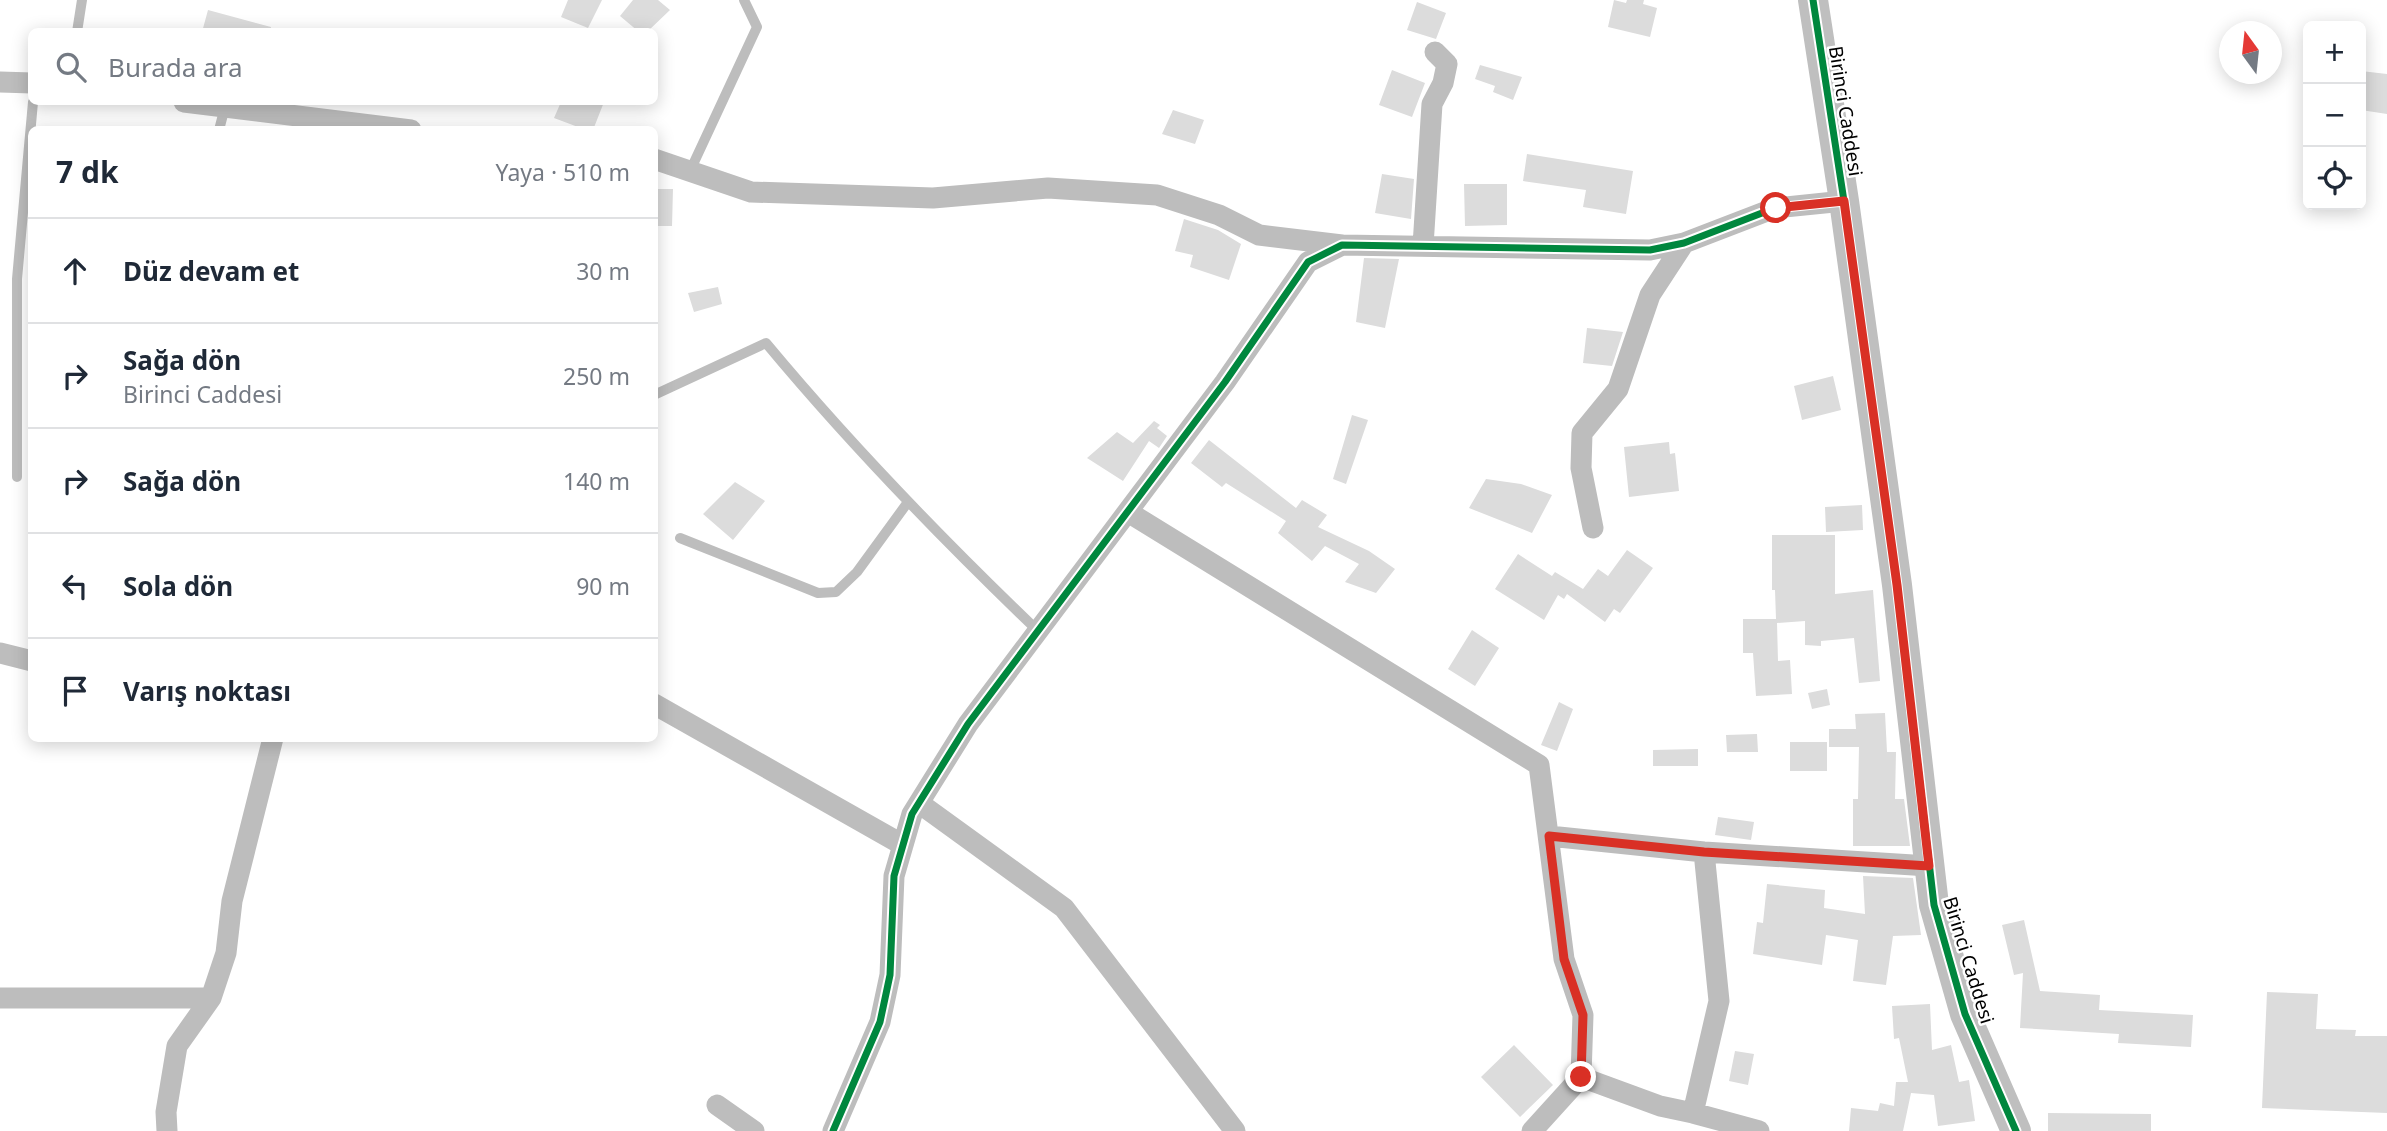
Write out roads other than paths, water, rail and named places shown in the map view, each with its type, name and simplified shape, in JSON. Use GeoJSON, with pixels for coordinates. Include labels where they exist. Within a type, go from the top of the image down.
{"type":"FeatureCollection","features":[{"type":"Feature","properties":{"kind":"street","name":"Birinci Caddesi"},"geometry":{"type":"LineString","coordinates":[[1813,0],[1844,201],[1897,585],[1934,905],[1965,1014],[2016,1131]]}},
{"type":"Feature","properties":{"kind":"street"},"geometry":{"type":"LineString","coordinates":[[1423,246],[1432,104],[1445,95],[1443,83],[1447,64],[1435,52]]}},
{"type":"Feature","properties":{"kind":"street"},"geometry":{"type":"LineString","coordinates":[[0,82],[28,83]]}},
{"type":"Feature","properties":{"kind":"street"},"geometry":{"type":"LineString","coordinates":[[209,105],[379,126]]}},
{"type":"Feature","properties":{"kind":"street"},"geometry":{"type":"LineString","coordinates":[[658,160],[751,192],[933,198],[1048,188],[1157,195],[1219,215],[1259,235],[1342,245],[1650,250],[1685,243],[1776,208],[1844,201]]}},
{"type":"Feature","properties":{"kind":"street"},"geometry":{"type":"LineString","coordinates":[[1593,528],[1581,468],[1582,433],[1618,389],[1650,295],[1685,243]]}},
{"type":"Feature","properties":{"kind":"street"},"geometry":{"type":"LineString","coordinates":[[833,1131],[880,1022],[890,975],[894,876],[912,814],[968,724],[1226,382],[1308,262],[1342,245]]}},
{"type":"Feature","properties":{"kind":"street"},"geometry":{"type":"LineString","coordinates":[[1128,512],[1539,765],[1564,959],[1583,1015],[1581,1077],[1532,1131]]}},
{"type":"Feature","properties":{"kind":"street"},"geometry":{"type":"LineString","coordinates":[[0,653],[28,661]]}},
{"type":"Feature","properties":{"kind":"street"},"geometry":{"type":"LineString","coordinates":[[658,706],[903,845]]}},
{"type":"Feature","properties":{"kind":"street"},"geometry":{"type":"LineString","coordinates":[[167,1131],[166,1112],[177,1046],[211,998],[226,953],[232,901],[272,742]]}},
{"type":"Feature","properties":{"kind":"street"},"geometry":{"type":"LineString","coordinates":[[919,803],[1065,908],[1235,1131]]}},
{"type":"Feature","properties":{"kind":"street"},"geometry":{"type":"LineString","coordinates":[[1549,836],[1704,852],[1929,866]]}},
{"type":"Feature","properties":{"kind":"street"},"geometry":{"type":"LineString","coordinates":[[1693,1113],[1719,1001],[1704,852]]}},
{"type":"Feature","properties":{"kind":"street"},"geometry":{"type":"LineString","coordinates":[[0,998],[211,998]]}},
{"type":"Feature","properties":{"kind":"street"},"geometry":{"type":"LineString","coordinates":[[1581,1077],[1660,1106],[1759,1131]]}},
{"type":"Feature","properties":{"kind":"street"},"geometry":{"type":"LineString","coordinates":[[717,1105],[754,1131]]}},
{"type":"Feature","properties":{"kind":"lane"},"geometry":{"type":"LineString","coordinates":[[78,28],[82,0]]}},
{"type":"Feature","properties":{"kind":"lane"},"geometry":{"type":"LineString","coordinates":[[690,171],[757,27],[744,0]]}},
{"type":"Feature","properties":{"kind":"lane"},"geometry":{"type":"LineString","coordinates":[[31,126],[33,105]]}},
{"type":"Feature","properties":{"kind":"lane"},"geometry":{"type":"LineString","coordinates":[[220,126],[225,107]]}},
{"type":"Feature","properties":{"kind":"lane"},"geometry":{"type":"LineString","coordinates":[[18,477],[17,279],[28,157]]}},
{"type":"Feature","properties":{"kind":"lane"},"geometry":{"type":"LineString","coordinates":[[658,393],[766,343],[822,411],[908,502],[1038,631]]}},
{"type":"Feature","properties":{"kind":"lane"},"geometry":{"type":"LineString","coordinates":[[680,538],[818,593],[836,592],[857,572],[908,502]]}}]}
